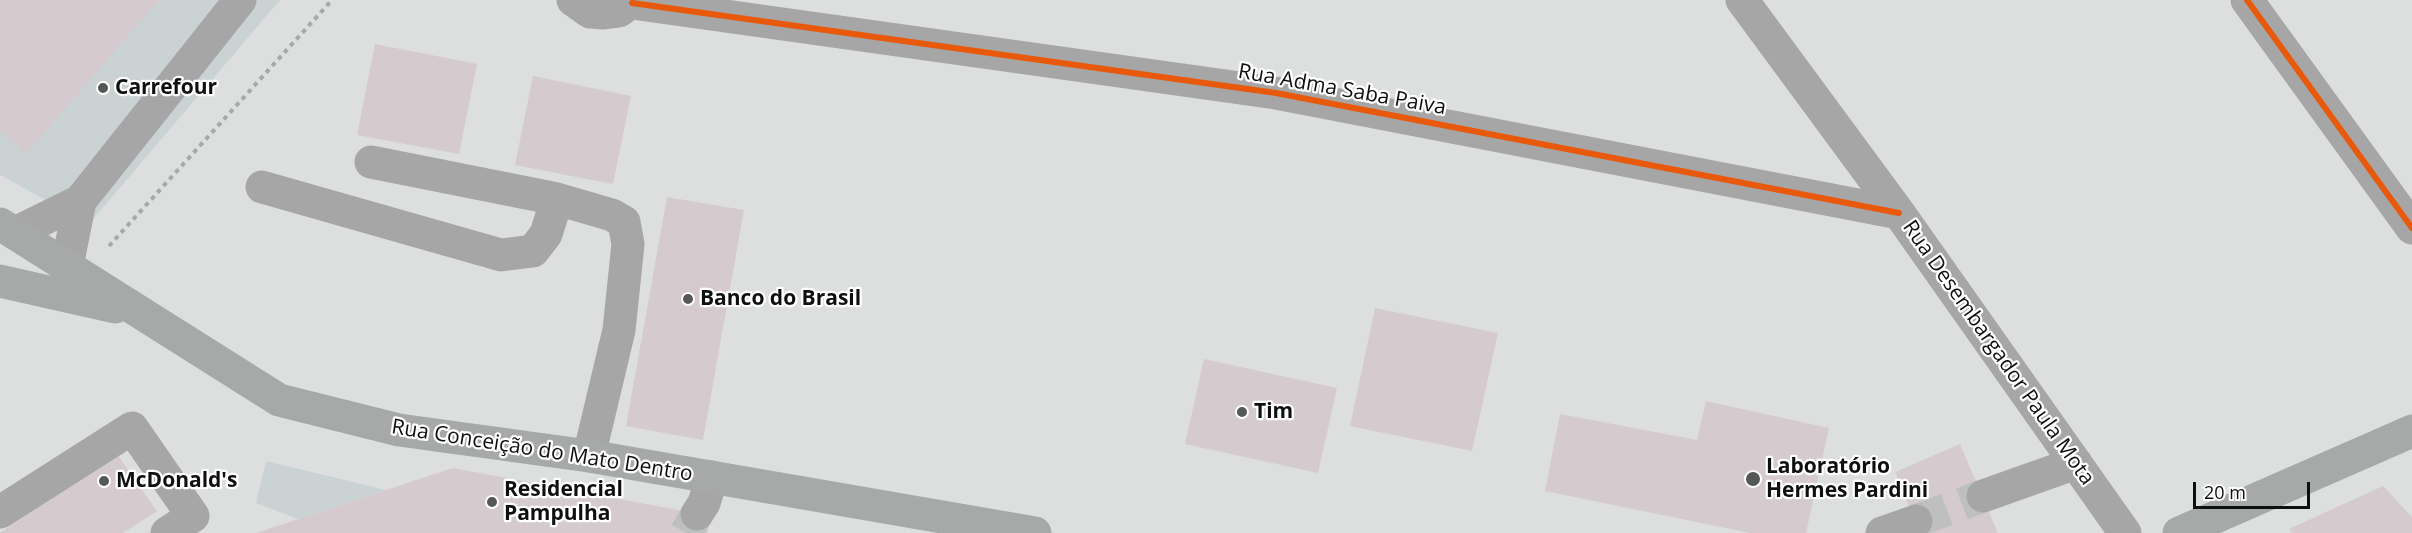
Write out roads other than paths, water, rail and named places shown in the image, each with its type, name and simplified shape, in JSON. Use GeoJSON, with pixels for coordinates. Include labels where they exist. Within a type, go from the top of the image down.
{"type":"FeatureCollection","features":[{"type":"Feature","properties":{"kind":"main road","name":"Rua Conceição do Mato Dentro"},"geometry":{"type":"LineString","coordinates":[[8,228],[279,400],[399,430],[589,456],[1035,533]]}},
{"type":"Feature","properties":{"kind":"main road","name":"Rua Conceição do Mato Dentro"},"geometry":{"type":"LineString","coordinates":[[0,280],[143,313]]}},
{"type":"Feature","properties":{"kind":"main road"},"geometry":{"type":"LineString","coordinates":[[2179,533],[2216,527],[2412,431]]}},
{"type":"Feature","properties":{"kind":"street"},"geometry":{"type":"LineString","coordinates":[[8,228],[80,201],[240,0]]}},
{"type":"Feature","properties":{"kind":"street","name":"Rua Adma Saba Paiva"},"geometry":{"type":"LineString","coordinates":[[573,0],[590,12],[619,11],[633,2],[1276,93],[1899,213]]}},
{"type":"Feature","properties":{"kind":"street"},"geometry":{"type":"LineString","coordinates":[[769,21],[797,0]]}},
{"type":"Feature","properties":{"kind":"street","name":"Rua Desembargador Paula Mota"},"geometry":{"type":"LineString","coordinates":[[1742,0],[1899,213],[2125,533]]}},
{"type":"Feature","properties":{"kind":"street"},"geometry":{"type":"LineString","coordinates":[[2247,0],[2412,228]]}},
{"type":"Feature","properties":{"kind":"street"},"geometry":{"type":"LineString","coordinates":[[371,162],[556,199],[612,215],[624,222],[628,244],[619,330],[589,456]]}},
{"type":"Feature","properties":{"kind":"street"},"geometry":{"type":"LineString","coordinates":[[262,187],[501,255],[533,252],[546,234],[556,199]]}},
{"type":"Feature","properties":{"kind":"street"},"geometry":{"type":"LineString","coordinates":[[74,271],[80,201]]}},
{"type":"Feature","properties":{"kind":"street"},"geometry":{"type":"LineString","coordinates":[[0,512],[132,428],[193,516],[167,533]]}},
{"type":"Feature","properties":{"kind":"street"},"geometry":{"type":"LineString","coordinates":[[1983,496],[2076,464]]}},
{"type":"Feature","properties":{"kind":"street"},"geometry":{"type":"LineString","coordinates":[[697,514],[704,503],[712,477]]}},
{"type":"Feature","properties":{"kind":"street"},"geometry":{"type":"LineString","coordinates":[[1882,533],[1916,521]]}},
{"type":"Feature","properties":{"kind":"tunnel"},"geometry":{"type":"LineString","coordinates":[[1916,521],[1983,496]]}},
{"type":"Feature","properties":{"kind":"tunnel"},"geometry":{"type":"LineString","coordinates":[[686,533],[697,514]]}},
{"type":"Feature","properties":{"kind":"place","name":"Carrefour"},"geometry":{"type":"Point","coordinates":[103,88]}},
{"type":"Feature","properties":{"kind":"place","name":"Banco do Brasil"},"geometry":{"type":"Point","coordinates":[688,299]}},
{"type":"Feature","properties":{"kind":"place","name":"Tim"},"geometry":{"type":"Point","coordinates":[1242,412]}},
{"type":"Feature","properties":{"kind":"place","name":"Laboratório Hermes Pardini"},"geometry":{"type":"Point","coordinates":[1753,479]}},
{"type":"Feature","properties":{"kind":"place","name":"McDonald's"},"geometry":{"type":"Point","coordinates":[104,481]}},
{"type":"Feature","properties":{"kind":"place","name":"Residencial Pampulha"},"geometry":{"type":"Point","coordinates":[492,502]}}]}
